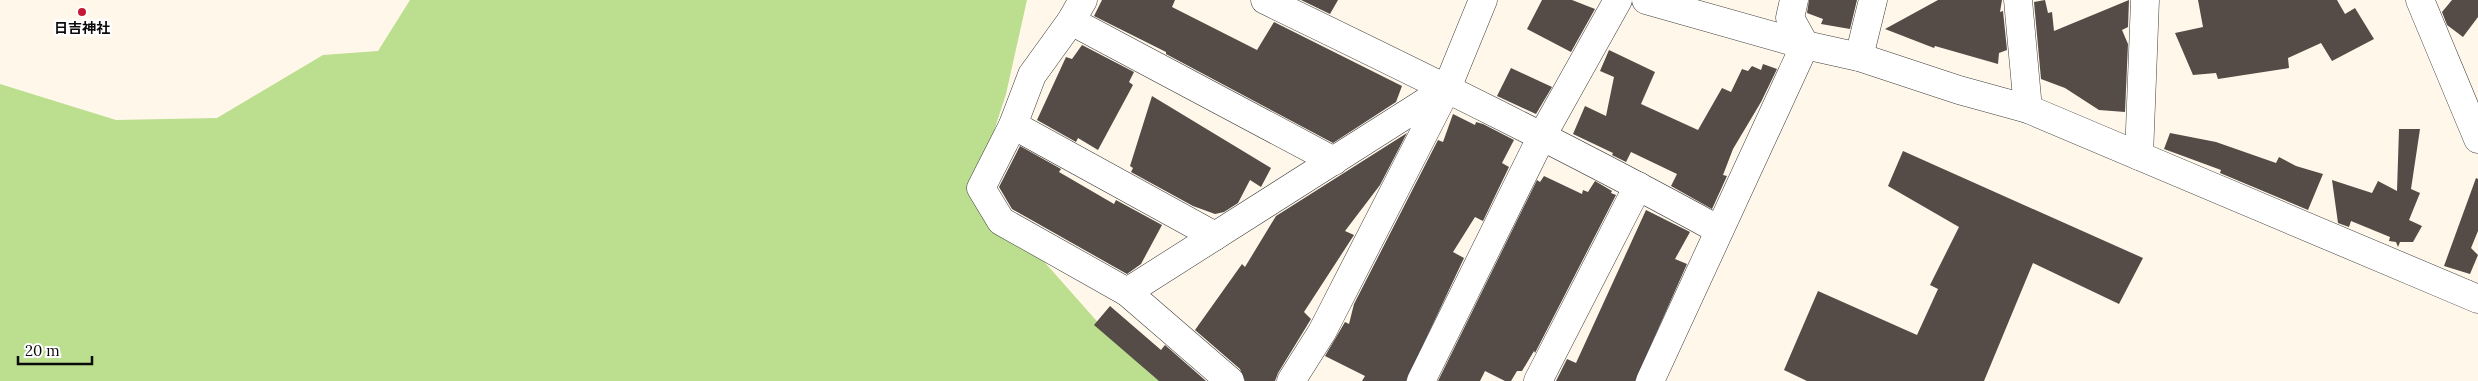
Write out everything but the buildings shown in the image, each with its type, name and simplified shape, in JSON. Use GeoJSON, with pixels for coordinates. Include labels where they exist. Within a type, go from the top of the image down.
{"type":"FeatureCollection","features":[{"type":"Feature","properties":{"kind":"street"},"geometry":{"type":"LineString","coordinates":[[1265,0],[1542,136],[1719,230]]}},
{"type":"Feature","properties":{"kind":"street"},"geometry":{"type":"LineString","coordinates":[[1291,381],[1322,332],[1447,88],[1483,0]]}},
{"type":"Feature","properties":{"kind":"street"},"geometry":{"type":"LineString","coordinates":[[1421,381],[1542,136],[1618,0]]}},
{"type":"Feature","properties":{"kind":"street"},"geometry":{"type":"LineString","coordinates":[[1646,0],[1684,6],[1805,45],[1859,57],[1959,90],[2028,109],[2478,299]]}},
{"type":"Feature","properties":{"kind":"street"},"geometry":{"type":"LineString","coordinates":[[1794,0],[1790,18],[1805,45]]}},
{"type":"Feature","properties":{"kind":"street"},"geometry":{"type":"LineString","coordinates":[[1859,57],[1873,0]]}},
{"type":"Feature","properties":{"kind":"street"},"geometry":{"type":"LineString","coordinates":[[2018,0],[2028,109]]}},
{"type":"Feature","properties":{"kind":"street"},"geometry":{"type":"LineString","coordinates":[[2139,156],[2145,0]]}},
{"type":"Feature","properties":{"kind":"street"},"geometry":{"type":"LineString","coordinates":[[2420,0],[2478,139]]}},
{"type":"Feature","properties":{"kind":"street"},"geometry":{"type":"LineString","coordinates":[[1230,381],[1128,292],[1001,221],[981,188],[1013,125],[1032,75],[1077,11],[1334,161]]}},
{"type":"Feature","properties":{"kind":"street"},"geometry":{"type":"LineString","coordinates":[[1650,381],[1805,45]]}},
{"type":"Feature","properties":{"kind":"street"},"geometry":{"type":"LineString","coordinates":[[1128,292],[1447,88]]}},
{"type":"Feature","properties":{"kind":"street"},"geometry":{"type":"LineString","coordinates":[[1013,125],[1215,236]]}},
{"type":"Feature","properties":{"kind":"street"},"geometry":{"type":"LineString","coordinates":[[1538,381],[1638,186]]}},
{"type":"Feature","properties":{"kind":"green space"},"geometry":{"type":"Polygon","coordinates":[[[410,0],[1027,0],[1006,94],[980,174],[1009,222],[1110,336],[1175,381],[0,381],[0,84],[116,120],[217,118],[323,55],[378,51],[410,0]]]}},
{"type":"Feature","properties":{"kind":"place","name":"日吉神社"},"geometry":{"type":"Point","coordinates":[82,12]}}]}
